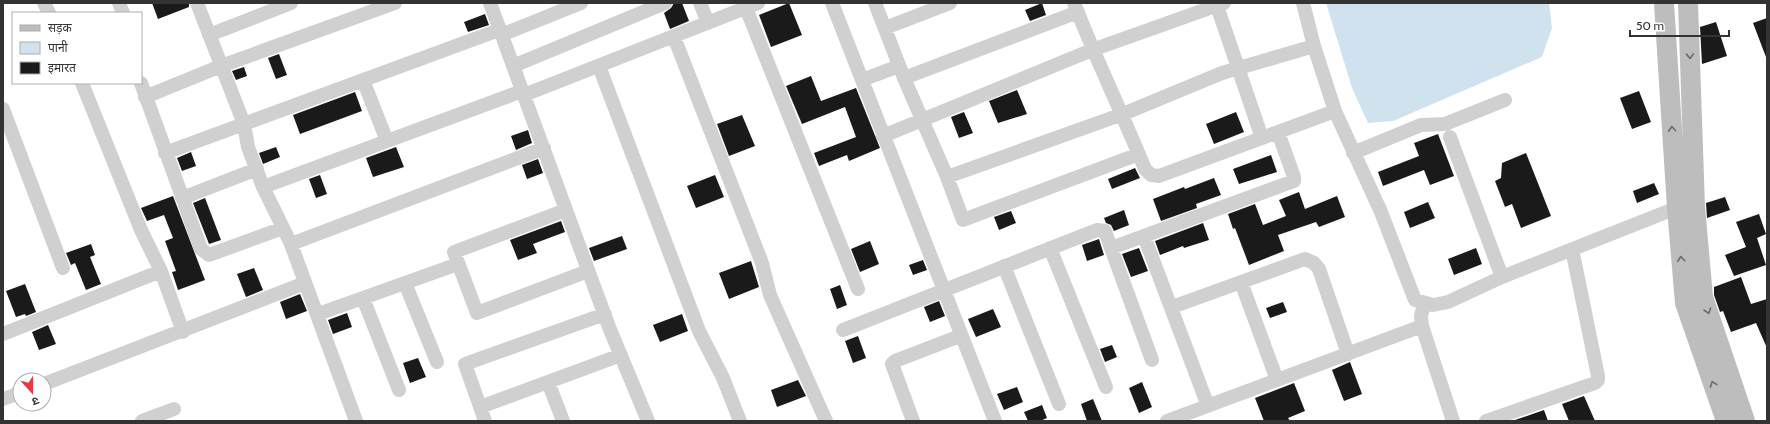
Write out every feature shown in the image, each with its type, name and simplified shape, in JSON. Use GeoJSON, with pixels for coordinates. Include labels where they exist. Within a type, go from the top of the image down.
{"type":"FeatureCollection","features":[{"type":"Feature","properties":{"kind":"street"},"geometry":{"type":"LineString","coordinates":[[44,3],[48,12]]}},
{"type":"Feature","properties":{"kind":"street"},"geometry":{"type":"LineString","coordinates":[[196,3],[244,124],[248,148],[257,169],[262,187],[291,244],[318,314],[356,421]]}},
{"type":"Feature","properties":{"kind":"street"},"geometry":{"type":"LineString","coordinates":[[209,35],[291,3]]}},
{"type":"Feature","properties":{"kind":"street"},"geometry":{"type":"LineString","coordinates":[[145,97],[221,66],[395,3]]}},
{"type":"Feature","properties":{"kind":"street"},"geometry":{"type":"LineString","coordinates":[[490,3],[604,314],[648,421]]}},
{"type":"Feature","properties":{"kind":"street"},"geometry":{"type":"LineString","coordinates":[[165,153],[363,80],[581,3]]}},
{"type":"Feature","properties":{"kind":"street"},"geometry":{"type":"LineString","coordinates":[[513,66],[665,3]]}},
{"type":"Feature","properties":{"kind":"street"},"geometry":{"type":"LineString","coordinates":[[700,3],[708,23]]}},
{"type":"Feature","properties":{"kind":"street"},"geometry":{"type":"LineString","coordinates":[[832,3],[994,421]]}},
{"type":"Feature","properties":{"kind":"street"},"geometry":{"type":"LineString","coordinates":[[875,3],[922,121],[947,177],[963,220],[1139,154]]}},
{"type":"Feature","properties":{"kind":"street"},"geometry":{"type":"LineString","coordinates":[[885,28],[950,3]]}},
{"type":"Feature","properties":{"kind":"street"},"geometry":{"type":"LineString","coordinates":[[1303,3],[1314,46],[1335,111],[1381,212],[1415,300],[1424,304],[1433,305],[1448,302],[1502,277],[1686,205]]}},
{"type":"Feature","properties":{"kind":"street"},"geometry":{"type":"LineString","coordinates":[[1664,3],[1686,205],[1703,297],[1745,421]]}},
{"type":"Feature","properties":{"kind":"street"},"geometry":{"type":"LineString","coordinates":[[1688,3],[1685,303],[1726,421]]}},
{"type":"Feature","properties":{"kind":"street"},"geometry":{"type":"LineString","coordinates":[[883,136],[1092,50],[1220,4],[1238,68],[1262,138]]}},
{"type":"Feature","properties":{"kind":"street"},"geometry":{"type":"LineString","coordinates":[[262,187],[600,66],[752,5],[858,289]]}},
{"type":"Feature","properties":{"kind":"street"},"geometry":{"type":"LineString","coordinates":[[862,80],[902,72],[1076,7],[1092,50],[1123,114],[1145,169],[1151,176],[1159,176],[1335,111]]}},
{"type":"Feature","properties":{"kind":"street"},"geometry":{"type":"LineString","coordinates":[[674,37],[762,263],[770,295],[826,421]]}},
{"type":"Feature","properties":{"kind":"street"},"geometry":{"type":"LineString","coordinates":[[947,177],[1123,114],[1238,68],[1314,46]]}},
{"type":"Feature","properties":{"kind":"street"},"geometry":{"type":"LineString","coordinates":[[600,66],[699,331],[723,378],[740,421]]}},
{"type":"Feature","properties":{"kind":"street"},"geometry":{"type":"LineString","coordinates":[[363,80],[387,141]]}},
{"type":"Feature","properties":{"kind":"street"},"geometry":{"type":"LineString","coordinates":[[82,84],[141,230],[161,271],[183,332]]}},
{"type":"Feature","properties":{"kind":"street"},"geometry":{"type":"LineString","coordinates":[[141,84],[201,249],[209,255],[283,228]]}},
{"type":"Feature","properties":{"kind":"street"},"geometry":{"type":"LineString","coordinates":[[1353,153],[1421,125],[1445,124],[1505,100]]}},
{"type":"Feature","properties":{"kind":"street"},"geometry":{"type":"LineString","coordinates":[[3,109],[63,268]]}},
{"type":"Feature","properties":{"kind":"street"},"geometry":{"type":"LineString","coordinates":[[1111,248],[1294,181],[1294,177],[1278,132]]}},
{"type":"Feature","properties":{"kind":"street"},"geometry":{"type":"LineString","coordinates":[[1450,138],[1502,277]]}},
{"type":"Feature","properties":{"kind":"street"},"geometry":{"type":"LineString","coordinates":[[291,244],[544,148]]}},
{"type":"Feature","properties":{"kind":"street"},"geometry":{"type":"LineString","coordinates":[[182,198],[257,169]]}},
{"type":"Feature","properties":{"kind":"street"},"geometry":{"type":"LineString","coordinates":[[566,210],[454,252],[458,264],[477,313],[588,271]]}},
{"type":"Feature","properties":{"kind":"street"},"geometry":{"type":"LineString","coordinates":[[843,330],[1102,229],[1105,231],[1152,360]]}},
{"type":"Feature","properties":{"kind":"street"},"geometry":{"type":"LineString","coordinates":[[1144,236],[1208,406]]}},
{"type":"Feature","properties":{"kind":"street"},"geometry":{"type":"LineString","coordinates":[[1050,248],[1106,387]]}},
{"type":"Feature","properties":{"kind":"street"},"geometry":{"type":"LineString","coordinates":[[1486,421],[1595,383],[1598,380],[1572,250]]}},
{"type":"Feature","properties":{"kind":"street"},"geometry":{"type":"LineString","coordinates":[[1172,307],[1304,259],[1314,262],[1319,269],[1348,354]]}},
{"type":"Feature","properties":{"kind":"street"},"geometry":{"type":"LineString","coordinates":[[318,314],[458,264]]}},
{"type":"Feature","properties":{"kind":"street"},"geometry":{"type":"LineString","coordinates":[[1004,266],[1059,404]]}},
{"type":"Feature","properties":{"kind":"street"},"geometry":{"type":"LineString","coordinates":[[3,334],[161,271]]}},
{"type":"Feature","properties":{"kind":"street"},"geometry":{"type":"LineString","coordinates":[[1241,282],[1277,380]]}},
{"type":"Feature","properties":{"kind":"street"},"geometry":{"type":"LineString","coordinates":[[52,381],[183,332],[305,283]]}},
{"type":"Feature","properties":{"kind":"street"},"geometry":{"type":"LineString","coordinates":[[405,283],[437,362]]}},
{"type":"Feature","properties":{"kind":"street"},"geometry":{"type":"LineString","coordinates":[[363,298],[399,390]]}},
{"type":"Feature","properties":{"kind":"street"},"geometry":{"type":"LineString","coordinates":[[1424,304],[1421,316],[1422,326],[1452,421]]}},
{"type":"Feature","properties":{"kind":"street"},"geometry":{"type":"LineString","coordinates":[[485,421],[465,364],[604,314]]}},
{"type":"Feature","properties":{"kind":"street"},"geometry":{"type":"LineString","coordinates":[[1168,421],[1422,326]]}},
{"type":"Feature","properties":{"kind":"street"},"geometry":{"type":"LineString","coordinates":[[913,421],[892,364],[895,361],[960,336]]}},
{"type":"Feature","properties":{"kind":"street"},"geometry":{"type":"LineString","coordinates":[[480,407],[621,355]]}},
{"type":"Feature","properties":{"kind":"street"},"geometry":{"type":"LineString","coordinates":[[548,382],[563,421]]}},
{"type":"Feature","properties":{"kind":"street"},"geometry":{"type":"LineString","coordinates":[[142,421],[174,409]]}},
{"type":"Feature","properties":{"kind":"water"},"geometry":{"type":"Polygon","coordinates":[[[1326,3],[1549,3],[1552,28],[1542,57],[1393,121],[1368,123],[1352,88],[1326,3]]]}},
{"type":"Feature","properties":{"kind":"building"},"geometry":{"type":"Polygon","coordinates":[[[152,3],[189,3],[189,7],[158,19],[152,3]]]}},
{"type":"Feature","properties":{"kind":"building"},"geometry":{"type":"Polygon","coordinates":[[[674,3],[682,3],[689,21],[670,29],[664,13],[671,8],[674,3]]]}},
{"type":"Feature","properties":{"kind":"building"},"geometry":{"type":"Polygon","coordinates":[[[789,3],[802,35],[771,47],[759,15],[789,3]]]}},
{"type":"Feature","properties":{"kind":"building"},"geometry":{"type":"Polygon","coordinates":[[[1042,3],[1046,15],[1030,21],[1025,10],[1042,3]]]}},
{"type":"Feature","properties":{"kind":"building"},"geometry":{"type":"Polygon","coordinates":[[[485,14],[489,25],[468,32],[464,22],[485,14]]]}},
{"type":"Feature","properties":{"kind":"building"},"geometry":{"type":"Polygon","coordinates":[[[1767,18],[1767,57],[1766,57],[1753,23],[1767,18]]]}},
{"type":"Feature","properties":{"kind":"building"},"geometry":{"type":"Polygon","coordinates":[[[1716,22],[1727,56],[1702,64],[1700,27],[1716,22]]]}},
{"type":"Feature","properties":{"kind":"building"},"geometry":{"type":"Polygon","coordinates":[[[279,54],[287,75],[276,79],[268,58],[279,54]]]}},
{"type":"Feature","properties":{"kind":"building"},"geometry":{"type":"Polygon","coordinates":[[[244,67],[247,76],[236,80],[232,71],[244,67]]]}},
{"type":"Feature","properties":{"kind":"building"},"geometry":{"type":"Polygon","coordinates":[[[811,76],[821,101],[856,88],[880,148],[849,161],[847,155],[819,166],[814,153],[856,137],[845,107],[802,124],[786,86],[811,76]]]}},
{"type":"Feature","properties":{"kind":"building"},"geometry":{"type":"Polygon","coordinates":[[[1017,90],[1027,114],[998,123],[989,101],[1017,90]]]}},
{"type":"Feature","properties":{"kind":"building"},"geometry":{"type":"Polygon","coordinates":[[[1639,91],[1651,122],[1632,129],[1620,98],[1639,91]]]}},
{"type":"Feature","properties":{"kind":"building"},"geometry":{"type":"Polygon","coordinates":[[[355,92],[362,111],[300,134],[293,115],[355,92]]]}},
{"type":"Feature","properties":{"kind":"building"},"geometry":{"type":"Polygon","coordinates":[[[964,112],[973,133],[959,138],[951,117],[964,112]]]}},
{"type":"Feature","properties":{"kind":"building"},"geometry":{"type":"Polygon","coordinates":[[[1236,112],[1244,132],[1214,144],[1206,124],[1236,112]]]}},
{"type":"Feature","properties":{"kind":"building"},"geometry":{"type":"Polygon","coordinates":[[[742,115],[755,146],[729,156],[717,124],[742,115]]]}},
{"type":"Feature","properties":{"kind":"building"},"geometry":{"type":"Polygon","coordinates":[[[528,130],[532,143],[516,150],[511,136],[528,130]]]}},
{"type":"Feature","properties":{"kind":"building"},"geometry":{"type":"Polygon","coordinates":[[[1438,134],[1454,176],[1430,185],[1424,170],[1383,186],[1378,172],[1419,156],[1414,143],[1438,134]]]}},
{"type":"Feature","properties":{"kind":"building"},"geometry":{"type":"Polygon","coordinates":[[[276,147],[280,157],[263,164],[259,153],[276,147]]]}},
{"type":"Feature","properties":{"kind":"building"},"geometry":{"type":"Polygon","coordinates":[[[396,147],[404,167],[373,177],[366,158],[396,147]]]}},
{"type":"Feature","properties":{"kind":"building"},"geometry":{"type":"Polygon","coordinates":[[[191,152],[196,166],[182,171],[177,158],[191,152]]]}},
{"type":"Feature","properties":{"kind":"building"},"geometry":{"type":"Polygon","coordinates":[[[1526,153],[1551,216],[1521,228],[1512,204],[1505,207],[1495,181],[1501,178],[1502,163],[1526,153]]]}},
{"type":"Feature","properties":{"kind":"building"},"geometry":{"type":"Polygon","coordinates":[[[1271,155],[1277,172],[1239,184],[1233,169],[1271,155]]]}},
{"type":"Feature","properties":{"kind":"building"},"geometry":{"type":"Polygon","coordinates":[[[538,159],[543,173],[527,179],[522,165],[538,159]]]}},
{"type":"Feature","properties":{"kind":"building"},"geometry":{"type":"Polygon","coordinates":[[[1135,168],[1140,178],[1112,189],[1108,179],[1135,168]]]}},
{"type":"Feature","properties":{"kind":"building"},"geometry":{"type":"Polygon","coordinates":[[[320,175],[327,194],[316,198],[309,179],[320,175]]]}},
{"type":"Feature","properties":{"kind":"building"},"geometry":{"type":"Polygon","coordinates":[[[715,175],[724,197],[696,208],[687,186],[715,175]]]}},
{"type":"Feature","properties":{"kind":"building"},"geometry":{"type":"Polygon","coordinates":[[[1214,178],[1221,195],[1196,204],[1197,208],[1161,221],[1153,199],[1184,187],[1185,189],[1214,178]]]}},
{"type":"Feature","properties":{"kind":"building"},"geometry":{"type":"Polygon","coordinates":[[[1654,183],[1659,194],[1637,203],[1633,191],[1654,183]]]}},
{"type":"Feature","properties":{"kind":"building"},"geometry":{"type":"Polygon","coordinates":[[[1299,192],[1305,209],[1337,196],[1345,217],[1319,227],[1316,222],[1278,235],[1284,251],[1249,265],[1228,214],[1255,204],[1263,225],[1286,216],[1279,200],[1299,192]]]}},
{"type":"Feature","properties":{"kind":"building"},"geometry":{"type":"Polygon","coordinates":[[[173,196],[205,280],[178,290],[172,272],[176,271],[165,241],[173,238],[164,215],[147,221],[141,208],[173,196]]]}},
{"type":"Feature","properties":{"kind":"building"},"geometry":{"type":"Polygon","coordinates":[[[1725,197],[1730,210],[1707,218],[1706,203],[1725,197]]]}},
{"type":"Feature","properties":{"kind":"building"},"geometry":{"type":"Polygon","coordinates":[[[205,198],[221,240],[209,244],[193,203],[205,198]]]}},
{"type":"Feature","properties":{"kind":"building"},"geometry":{"type":"Polygon","coordinates":[[[1428,202],[1435,218],[1410,228],[1404,212],[1428,202]]]}},
{"type":"Feature","properties":{"kind":"building"},"geometry":{"type":"Polygon","coordinates":[[[1124,210],[1129,225],[1114,231],[1111,225],[1106,223],[1104,218],[1124,210]]]}},
{"type":"Feature","properties":{"kind":"building"},"geometry":{"type":"Polygon","coordinates":[[[1011,211],[1016,223],[999,230],[994,217],[1011,211]]]}},
{"type":"Feature","properties":{"kind":"building"},"geometry":{"type":"Polygon","coordinates":[[[1759,214],[1766,234],[1757,238],[1766,265],[1734,276],[1725,255],[1746,247],[1736,222],[1759,214]]]}},
{"type":"Feature","properties":{"kind":"building"},"geometry":{"type":"Polygon","coordinates":[[[561,221],[565,232],[533,244],[537,253],[518,260],[510,240],[561,221]]]}},
{"type":"Feature","properties":{"kind":"building"},"geometry":{"type":"Polygon","coordinates":[[[1203,223],[1209,240],[1184,248],[1183,246],[1160,255],[1155,241],[1203,223]]]}},
{"type":"Feature","properties":{"kind":"building"},"geometry":{"type":"Polygon","coordinates":[[[622,236],[627,249],[594,261],[589,248],[622,236]]]}},
{"type":"Feature","properties":{"kind":"building"},"geometry":{"type":"Polygon","coordinates":[[[1099,239],[1104,255],[1087,261],[1082,245],[1099,239]]]}},
{"type":"Feature","properties":{"kind":"building"},"geometry":{"type":"Polygon","coordinates":[[[870,241],[879,264],[860,272],[851,249],[870,241]]]}},
{"type":"Feature","properties":{"kind":"building"},"geometry":{"type":"Polygon","coordinates":[[[91,244],[95,255],[90,257],[101,284],[86,290],[75,263],[71,265],[66,253],[91,244]]]}},
{"type":"Feature","properties":{"kind":"building"},"geometry":{"type":"Polygon","coordinates":[[[1139,248],[1148,271],[1131,277],[1122,254],[1139,248]]]}},
{"type":"Feature","properties":{"kind":"building"},"geometry":{"type":"Polygon","coordinates":[[[1476,248],[1482,264],[1454,275],[1448,259],[1476,248]]]}},
{"type":"Feature","properties":{"kind":"building"},"geometry":{"type":"Polygon","coordinates":[[[923,260],[927,270],[913,275],[909,265],[923,260]]]}},
{"type":"Feature","properties":{"kind":"building"},"geometry":{"type":"Polygon","coordinates":[[[751,261],[759,287],[729,299],[719,273],[751,261]]]}},
{"type":"Feature","properties":{"kind":"building"},"geometry":{"type":"Polygon","coordinates":[[[254,268],[263,290],[246,297],[237,274],[254,268]]]}},
{"type":"Feature","properties":{"kind":"building"},"geometry":{"type":"Polygon","coordinates":[[[1741,277],[1751,304],[1767,299],[1767,348],[1756,323],[1731,332],[1723,311],[1720,312],[1714,295],[1714,287],[1741,277]]]}},
{"type":"Feature","properties":{"kind":"building"},"geometry":{"type":"Polygon","coordinates":[[[25,284],[36,312],[26,316],[25,314],[16,317],[6,291],[25,284]]]}},
{"type":"Feature","properties":{"kind":"building"},"geometry":{"type":"Polygon","coordinates":[[[840,285],[847,305],[837,309],[830,289],[840,285]]]}},
{"type":"Feature","properties":{"kind":"building"},"geometry":{"type":"Polygon","coordinates":[[[300,294],[307,311],[286,319],[280,302],[300,294]]]}},
{"type":"Feature","properties":{"kind":"building"},"geometry":{"type":"Polygon","coordinates":[[[939,301],[945,316],[930,322],[924,307],[939,301]]]}},
{"type":"Feature","properties":{"kind":"building"},"geometry":{"type":"Polygon","coordinates":[[[1283,302],[1287,312],[1270,318],[1266,308],[1283,302]]]}},
{"type":"Feature","properties":{"kind":"building"},"geometry":{"type":"Polygon","coordinates":[[[993,309],[1001,327],[976,337],[968,319],[993,309]]]}},
{"type":"Feature","properties":{"kind":"building"},"geometry":{"type":"Polygon","coordinates":[[[347,313],[352,327],[333,334],[328,320],[347,313]]]}},
{"type":"Feature","properties":{"kind":"building"},"geometry":{"type":"Polygon","coordinates":[[[682,314],[688,331],[660,342],[653,325],[682,314]]]}},
{"type":"Feature","properties":{"kind":"building"},"geometry":{"type":"Polygon","coordinates":[[[48,325],[56,344],[39,350],[32,332],[48,325]]]}},
{"type":"Feature","properties":{"kind":"building"},"geometry":{"type":"Polygon","coordinates":[[[858,336],[866,358],[853,363],[845,341],[858,336]]]}},
{"type":"Feature","properties":{"kind":"building"},"geometry":{"type":"Polygon","coordinates":[[[1112,345],[1117,357],[1105,362],[1100,349],[1112,345]]]}},
{"type":"Feature","properties":{"kind":"building"},"geometry":{"type":"Polygon","coordinates":[[[418,358],[426,377],[410,383],[403,363],[418,358]]]}},
{"type":"Feature","properties":{"kind":"building"},"geometry":{"type":"Polygon","coordinates":[[[1350,362],[1362,394],[1344,401],[1332,370],[1350,362]]]}},
{"type":"Feature","properties":{"kind":"building"},"geometry":{"type":"Polygon","coordinates":[[[798,380],[806,396],[777,407],[771,390],[798,380]]]}},
{"type":"Feature","properties":{"kind":"building"},"geometry":{"type":"Polygon","coordinates":[[[1142,382],[1152,407],[1139,413],[1129,388],[1142,382]]]}},
{"type":"Feature","properties":{"kind":"building"},"geometry":{"type":"Polygon","coordinates":[[[1294,383],[1305,411],[1288,418],[1290,421],[1264,421],[1255,398],[1294,383]]]}},
{"type":"Feature","properties":{"kind":"building"},"geometry":{"type":"Polygon","coordinates":[[[1017,387],[1023,402],[1004,410],[997,394],[1017,387]]]}},
{"type":"Feature","properties":{"kind":"building"},"geometry":{"type":"Polygon","coordinates":[[[1584,396],[1595,421],[1569,421],[1562,404],[1584,396]]]}},
{"type":"Feature","properties":{"kind":"building"},"geometry":{"type":"Polygon","coordinates":[[[1093,399],[1102,421],[1087,421],[1081,404],[1093,399]]]}},
{"type":"Feature","properties":{"kind":"building"},"geometry":{"type":"Polygon","coordinates":[[[1042,405],[1047,418],[1040,421],[1028,421],[1024,412],[1042,405]]]}},
{"type":"Feature","properties":{"kind":"building"},"geometry":{"type":"Polygon","coordinates":[[[1544,410],[1548,421],[1512,421],[1544,410]]]}}]}
